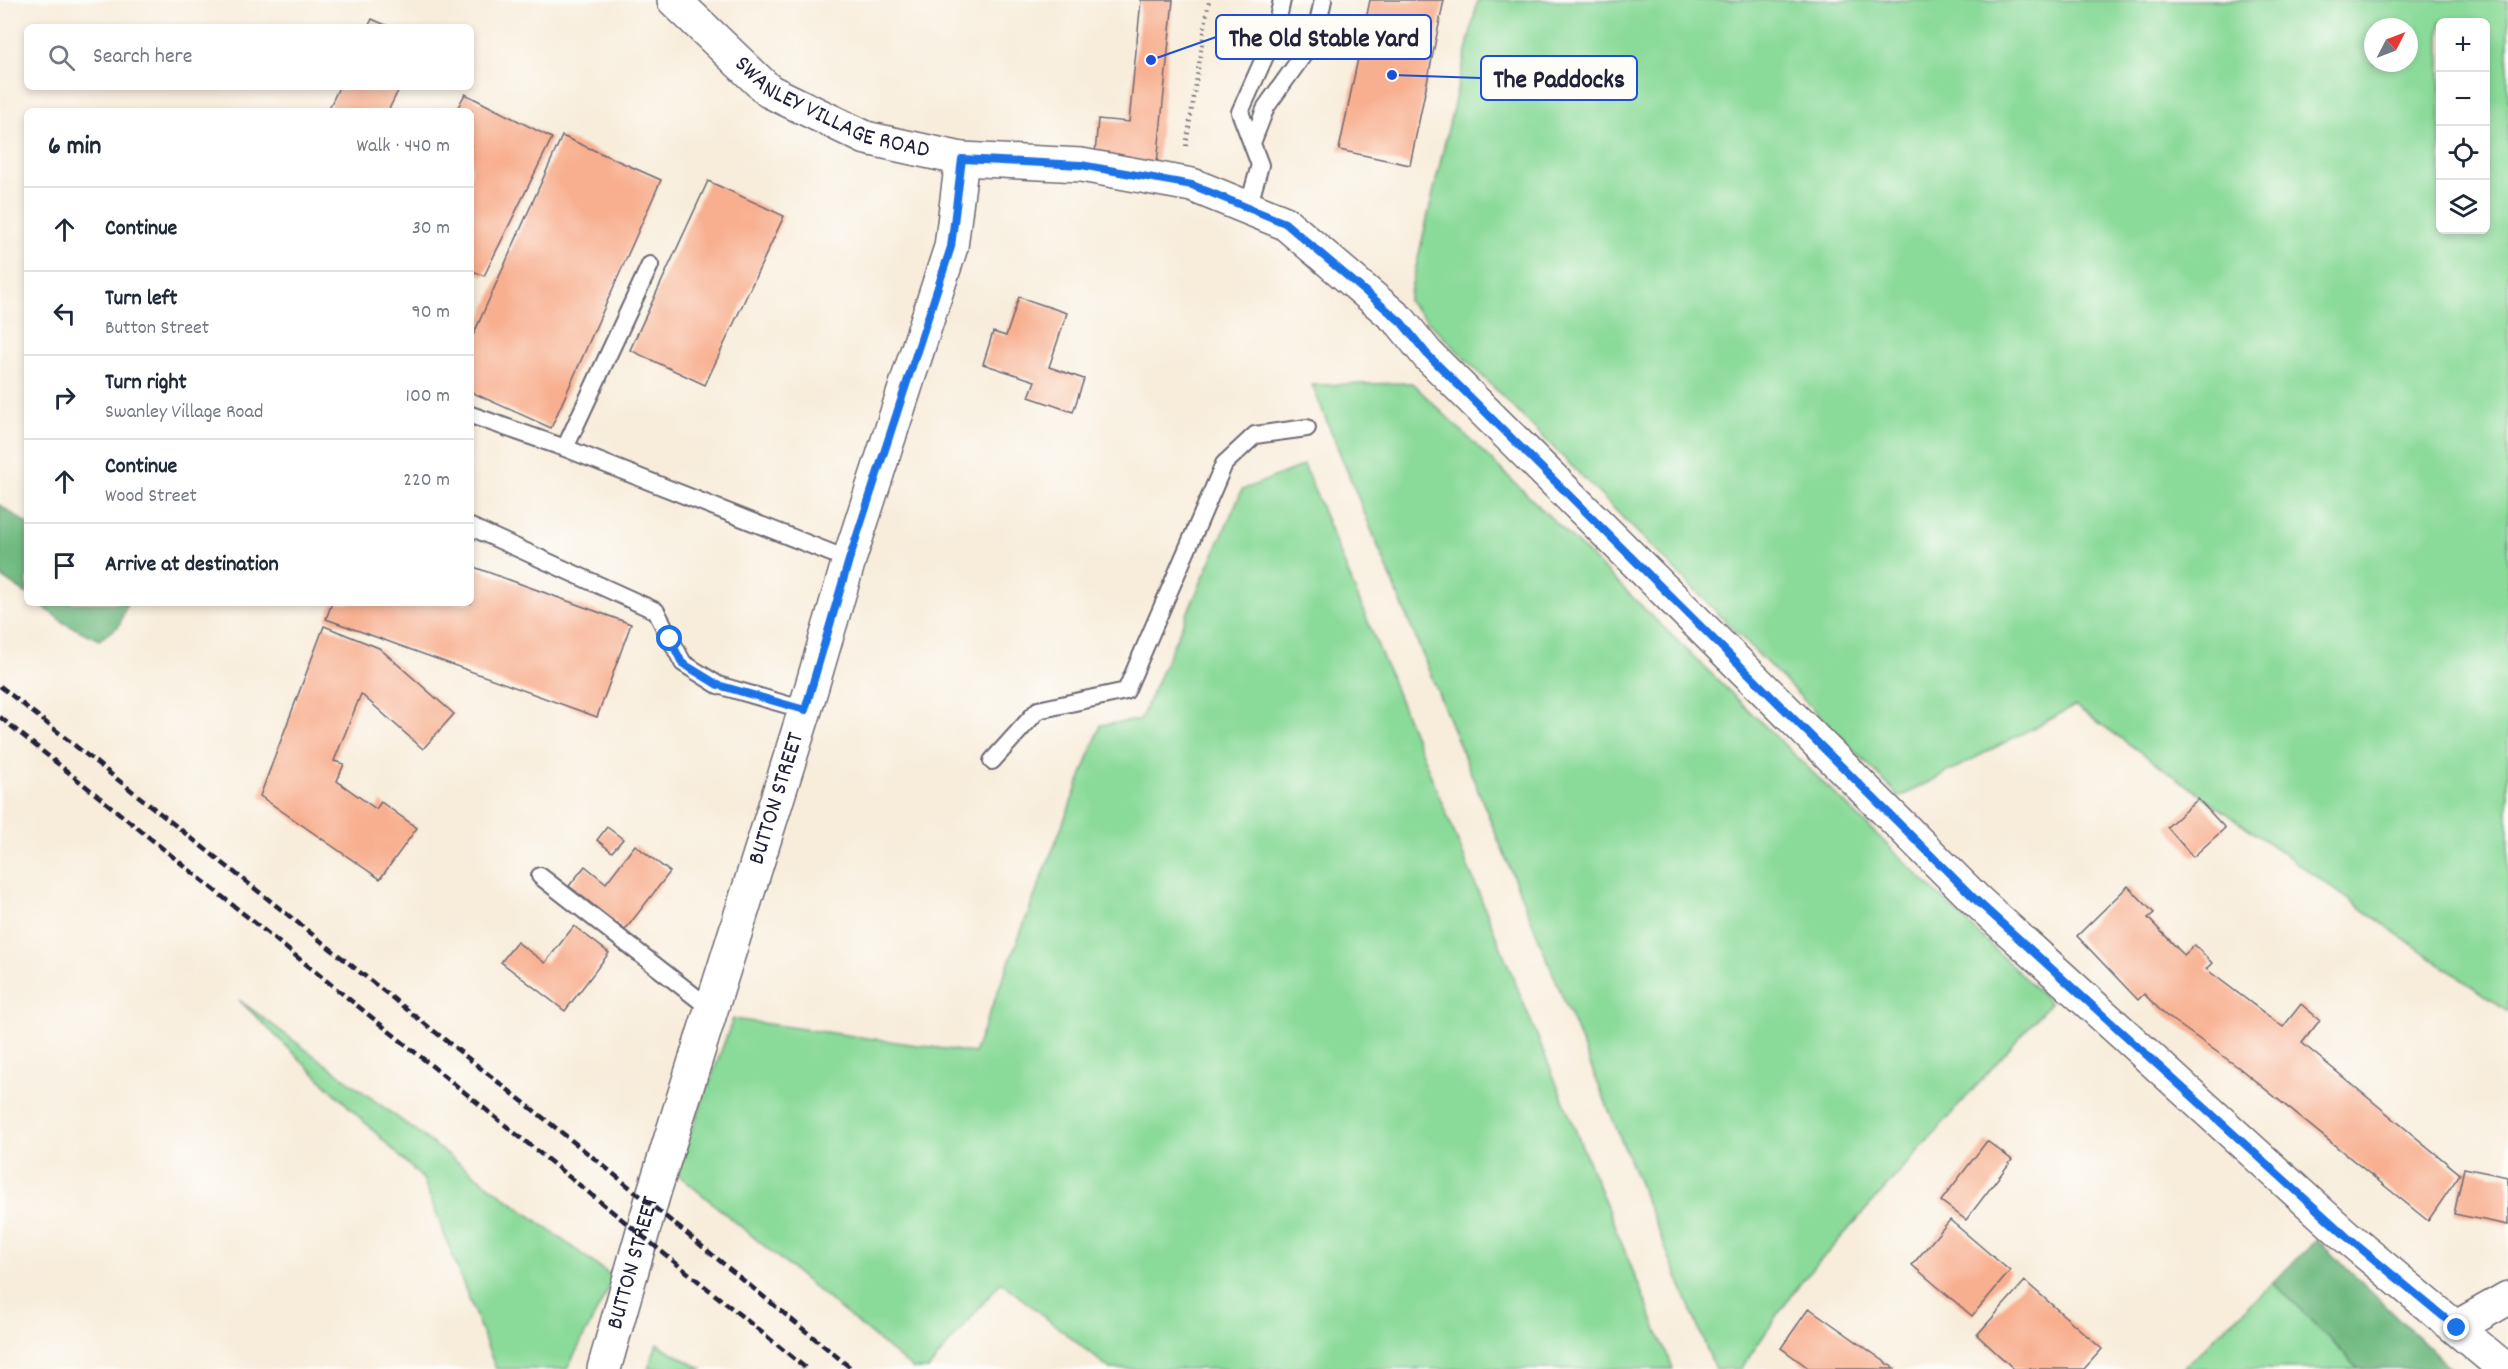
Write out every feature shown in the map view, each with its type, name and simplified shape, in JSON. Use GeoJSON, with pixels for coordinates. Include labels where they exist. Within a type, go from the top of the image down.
{"type":"FeatureCollection","features":[{"type":"Feature","properties":{"kind":"street","name":"SWANLEY VILLAGE ROAD"},"geometry":{"type":"LineString","coordinates":[[674,0],[769,91],[866,138],[962,159],[1081,165],[1192,185],[1285,223],[1401,322],[1427,354],[1975,899],[2324,1216],[2504,1368]]}},
{"type":"Feature","properties":{"kind":"street","name":"BUTTON STREET"},"geometry":{"type":"LineString","coordinates":[[604,1369],[654,1192],[805,710],[849,560],[951,247],[962,159]]}},
{"type":"Feature","properties":{"kind":"street"},"geometry":{"type":"LineString","coordinates":[[2457,1328],[2508,1298]]}},
{"type":"Feature","properties":{"kind":"lane"},"geometry":{"type":"LineString","coordinates":[[1248,208],[1260,165],[1240,112],[1274,36],[1282,0]]}},
{"type":"Feature","properties":{"kind":"lane"},"geometry":{"type":"LineString","coordinates":[[1252,143],[1266,107],[1306,51],[1318,23],[1323,0]]}},
{"type":"Feature","properties":{"kind":"lane"},"geometry":{"type":"LineString","coordinates":[[565,448],[650,265]]}},
{"type":"Feature","properties":{"kind":"lane"},"geometry":{"type":"LineString","coordinates":[[474,415],[565,448],[849,560]]}},
{"type":"Feature","properties":{"kind":"lane"},"geometry":{"type":"LineString","coordinates":[[992,761],[1038,710],[1126,691],[1224,464],[1255,435],[1307,428]]}},
{"type":"Feature","properties":{"kind":"lane"},"geometry":{"type":"LineString","coordinates":[[474,528],[656,611],[682,663],[718,685],[805,710]]}},
{"type":"Feature","properties":{"kind":"lane"},"geometry":{"type":"LineString","coordinates":[[540,876],[711,1009]]}},
{"type":"Feature","properties":{"kind":"path"},"geometry":{"type":"LineString","coordinates":[[1163,180],[1185,155],[1209,0]]}},
{"type":"Feature","properties":{"kind":"green space"},"geometry":{"type":"Polygon","coordinates":[[[1478,0],[2508,0],[2508,1012],[2075,706],[1900,797],[1408,301],[1478,0]]]}},
{"type":"Feature","properties":{"kind":"green space"},"geometry":{"type":"Polygon","coordinates":[[[1412,383],[2050,1003],[1797,1287],[1741,1369],[1715,1369],[1312,385],[1412,383]]]}},
{"type":"Feature","properties":{"kind":"green space"},"geometry":{"type":"Polygon","coordinates":[[[1304,465],[1673,1369],[1110,1369],[1001,1282],[928,1369],[913,1369],[676,1173],[733,1019],[974,1053],[1101,725],[1140,720],[1242,490],[1304,465]]]}},
{"type":"Feature","properties":{"kind":"green space"},"geometry":{"type":"Polygon","coordinates":[[[0,505],[24,522],[24,592],[0,576],[0,505]]]}},
{"type":"Feature","properties":{"kind":"green space"},"geometry":{"type":"Polygon","coordinates":[[[43,606],[126,606],[119,626],[99,640],[64,623],[43,606]]]}},
{"type":"Feature","properties":{"kind":"green space"},"geometry":{"type":"Polygon","coordinates":[[[239,1000],[614,1278],[567,1369],[496,1369],[423,1179],[239,1000]]]}},
{"type":"Feature","properties":{"kind":"green space"},"geometry":{"type":"Polygon","coordinates":[[[2317,1240],[2451,1369],[2359,1369],[2273,1282],[2317,1240]]]}},
{"type":"Feature","properties":{"kind":"green space"},"geometry":{"type":"Polygon","coordinates":[[[2273,1282],[2359,1369],[2182,1369],[2273,1282]]]}},
{"type":"Feature","properties":{"kind":"green space"},"geometry":{"type":"Polygon","coordinates":[[[657,1344],[702,1369],[648,1369],[657,1344]]]}},
{"type":"Feature","properties":{"kind":"building"},"geometry":{"type":"Polygon","coordinates":[[[1141,0],[1173,0],[1157,164],[1095,154],[1098,119],[1129,122],[1141,0]]]}},
{"type":"Feature","properties":{"kind":"building"},"geometry":{"type":"Polygon","coordinates":[[[1370,0],[1444,0],[1410,165],[1339,150],[1370,0]]]}},
{"type":"Feature","properties":{"kind":"building"},"geometry":{"type":"Polygon","coordinates":[[[372,19],[383,24],[370,24],[372,19]]]}},
{"type":"Feature","properties":{"kind":"building"},"geometry":{"type":"Polygon","coordinates":[[[338,90],[398,90],[390,108],[329,108],[338,90]]]}},
{"type":"Feature","properties":{"kind":"building"},"geometry":{"type":"Polygon","coordinates":[[[465,94],[552,138],[484,276],[474,271],[474,108],[458,108],[465,94]]]}},
{"type":"Feature","properties":{"kind":"building"},"geometry":{"type":"Polygon","coordinates":[[[562,136],[661,180],[551,428],[474,393],[474,333],[562,136]]]}},
{"type":"Feature","properties":{"kind":"building"},"geometry":{"type":"Polygon","coordinates":[[[708,181],[784,216],[705,385],[630,350],[708,181]]]}},
{"type":"Feature","properties":{"kind":"building"},"geometry":{"type":"Polygon","coordinates":[[[1019,297],[1067,313],[1049,367],[1084,379],[1073,412],[1029,397],[1035,381],[983,364],[993,332],[1006,336],[1019,297]]]}},
{"type":"Feature","properties":{"kind":"building"},"geometry":{"type":"Polygon","coordinates":[[[474,567],[631,624],[597,717],[326,619],[331,606],[474,606],[474,567]]]}},
{"type":"Feature","properties":{"kind":"building"},"geometry":{"type":"Polygon","coordinates":[[[324,626],[379,648],[454,714],[423,749],[361,694],[334,761],[344,764],[337,781],[376,809],[381,802],[417,828],[380,879],[260,796],[324,626]]]}},
{"type":"Feature","properties":{"kind":"building"},"geometry":{"type":"Polygon","coordinates":[[[2198,799],[2225,828],[2193,857],[2167,827],[2198,799]]]}},
{"type":"Feature","properties":{"kind":"building"},"geometry":{"type":"Polygon","coordinates":[[[607,827],[623,839],[612,852],[597,840],[607,827]]]}},
{"type":"Feature","properties":{"kind":"building"},"geometry":{"type":"Polygon","coordinates":[[[635,845],[670,872],[625,930],[569,886],[585,866],[606,883],[635,845]]]}},
{"type":"Feature","properties":{"kind":"building"},"geometry":{"type":"Polygon","coordinates":[[[2128,886],[2154,913],[2148,918],[2184,955],[2195,945],[2212,963],[2206,969],[2283,1027],[2301,1004],[2320,1020],[2302,1043],[2460,1174],[2428,1221],[2238,1067],[2164,1014],[2144,994],[2138,1000],[2077,936],[2128,886]]]}},
{"type":"Feature","properties":{"kind":"building"},"geometry":{"type":"Polygon","coordinates":[[[574,926],[609,953],[565,1011],[501,962],[517,942],[545,963],[574,926]]]}},
{"type":"Feature","properties":{"kind":"building"},"geometry":{"type":"Polygon","coordinates":[[[1987,1141],[2012,1160],[1966,1220],[1941,1201],[1987,1141]]]}},
{"type":"Feature","properties":{"kind":"building"},"geometry":{"type":"Polygon","coordinates":[[[2464,1168],[2508,1177],[2508,1225],[2454,1214],[2464,1168]]]}},
{"type":"Feature","properties":{"kind":"building"},"geometry":{"type":"Polygon","coordinates":[[[1950,1220],[2010,1271],[1972,1316],[1912,1265],[1950,1220]]]}},
{"type":"Feature","properties":{"kind":"building"},"geometry":{"type":"Polygon","coordinates":[[[2025,1281],[2102,1349],[2084,1369],[2014,1369],[1977,1335],[2025,1281]]]}},
{"type":"Feature","properties":{"kind":"building"},"geometry":{"type":"Polygon","coordinates":[[[1809,1308],[1895,1369],[1810,1369],[1781,1348],[1809,1308]]]}},
{"type":"Feature","properties":{"kind":"railway"},"geometry":{"type":"LineString","coordinates":[[0,686],[605,1167],[852,1369]]}},
{"type":"Feature","properties":{"kind":"railway"},"geometry":{"type":"LineString","coordinates":[[0,717],[807,1369]]}},
{"type":"Feature","properties":{"kind":"place","name":"The Old Stable Yard"},"geometry":{"type":"Point","coordinates":[1151,60]}},
{"type":"Feature","properties":{"kind":"place","name":"The Paddocks"},"geometry":{"type":"Point","coordinates":[1392,75]}},
{"type":"Feature","properties":{"kind":"route"},"geometry":{"type":"LineString","coordinates":[[670,639],[682,663],[718,685],[805,710],[849,560],[951,247],[962,159],[1081,165],[1192,185],[1285,223],[1401,322],[1427,354],[1975,899],[2347,1237],[2457,1328]]}}]}
